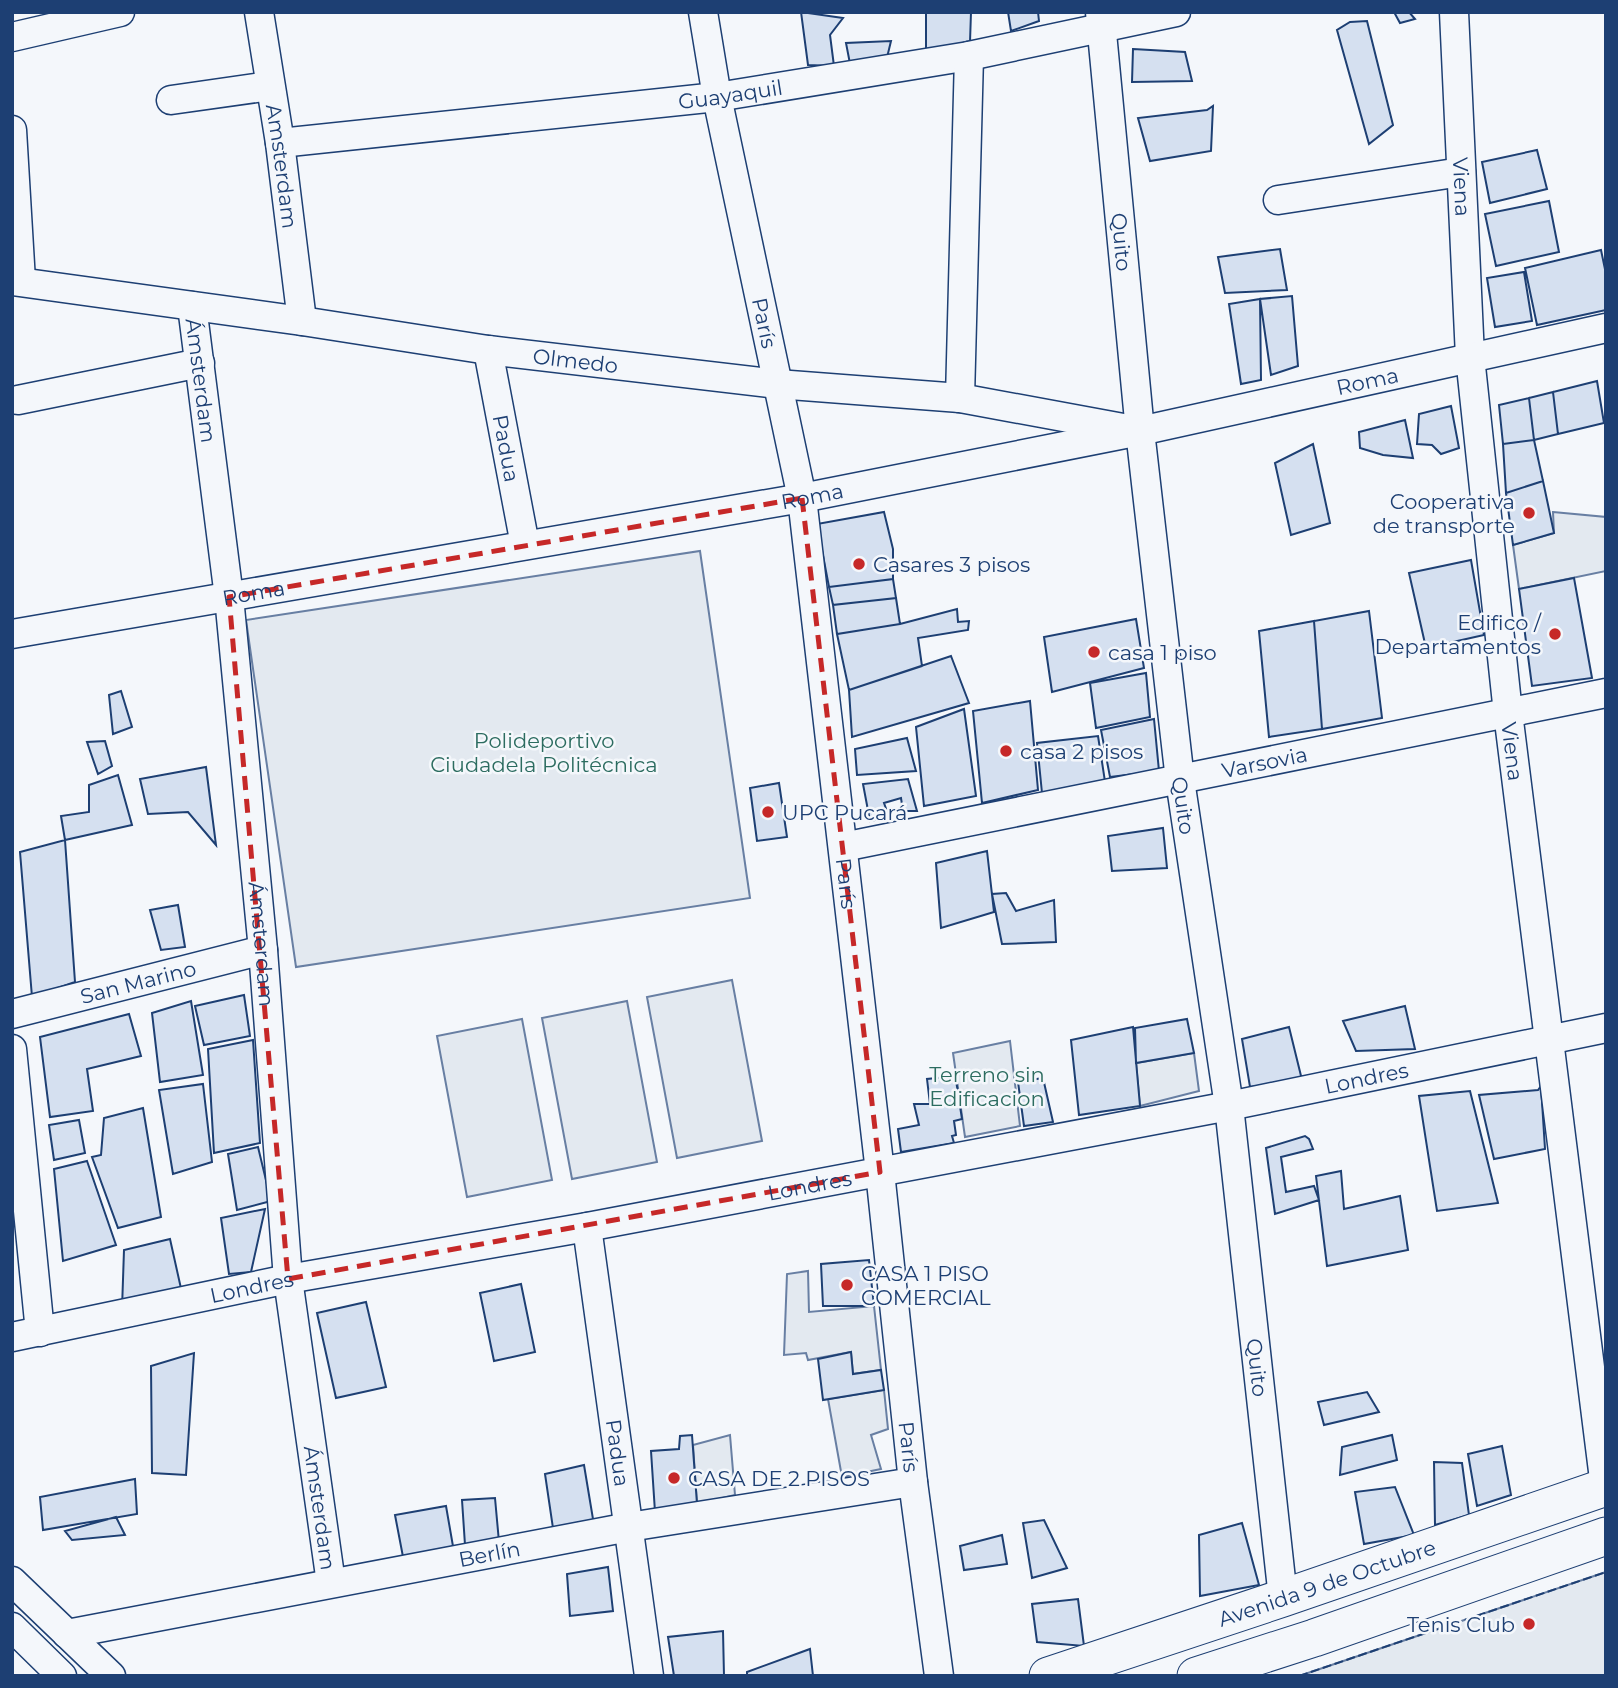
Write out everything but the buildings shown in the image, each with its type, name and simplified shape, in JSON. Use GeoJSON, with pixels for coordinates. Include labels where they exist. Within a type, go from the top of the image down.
{"type":"FeatureCollection","features":[{"type":"Feature","properties":{"kind":"main road","name":"Avenida 9 de Octubre"},"geometry":{"type":"LineString","coordinates":[[1048,1676],[1606,1487]]}},
{"type":"Feature","properties":{"kind":"main road"},"geometry":{"type":"LineString","coordinates":[[1196,1676],[1314,1638],[1606,1536]]}},
{"type":"Feature","properties":{"kind":"street"},"geometry":{"type":"LineString","coordinates":[[12,37],[120,12]]}},
{"type":"Feature","properties":{"kind":"street","name":"Amsterdam"},"geometry":{"type":"LineString","coordinates":[[258,12],[279,143],[302,321]]}},
{"type":"Feature","properties":{"kind":"street","name":"París"},"geometry":{"type":"LineString","coordinates":[[703,12],[717,97],[802,498],[913,1482],[939,1676]]}},
{"type":"Feature","properties":{"kind":"street","name":"Guayaquil"},"geometry":{"type":"LineString","coordinates":[[279,143],[717,97],[969,56],[1102,19],[1176,12]]}},
{"type":"Feature","properties":{"kind":"street","name":"Viena"},"geometry":{"type":"LineString","coordinates":[[1454,12],[1470,357],[1508,713],[1606,1487]]}},
{"type":"Feature","properties":{"kind":"street","name":"Quito"},"geometry":{"type":"LineString","coordinates":[[1102,19],[1140,431],[1180,780],[1229,1106],[1283,1598]]}},
{"type":"Feature","properties":{"kind":"street"},"geometry":{"type":"LineString","coordinates":[[960,398],[969,56]]}},
{"type":"Feature","properties":{"kind":"street"},"geometry":{"type":"LineString","coordinates":[[172,100],[270,86]]}},
{"type":"Feature","properties":{"kind":"street"},"geometry":{"type":"LineString","coordinates":[[12,130],[16,281]]}},
{"type":"Feature","properties":{"kind":"street"},"geometry":{"type":"LineString","coordinates":[[1278,200],[1461,172]]}},
{"type":"Feature","properties":{"kind":"street","name":"Olmedo"},"geometry":{"type":"LineString","coordinates":[[16,281],[488,350],[777,384],[960,398],[1140,431]]}},
{"type":"Feature","properties":{"kind":"street","name":"Ámsterdam"},"geometry":{"type":"LineString","coordinates":[[192,306],[229,597],[263,950],[288,1279],[331,1583]]}},
{"type":"Feature","properties":{"kind":"street","name":"Roma"},"geometry":{"type":"LineString","coordinates":[[12,634],[802,498],[1140,431],[1606,328]]}},
{"type":"Feature","properties":{"kind":"street","name":"Padua"},"geometry":{"type":"LineString","coordinates":[[488,350],[526,545]]}},
{"type":"Feature","properties":{"kind":"street"},"geometry":{"type":"LineString","coordinates":[[18,400],[200,363]]}},
{"type":"Feature","properties":{"kind":"street","name":"Varsovia"},"geometry":{"type":"LineString","coordinates":[[843,847],[1606,693]]}},
{"type":"Feature","properties":{"kind":"street","name":"San Marino"},"geometry":{"type":"LineString","coordinates":[[12,1014],[263,950]]}},
{"type":"Feature","properties":{"kind":"street","name":"Londres"},"geometry":{"type":"LineString","coordinates":[[12,1337],[288,1279],[587,1227],[1229,1106],[1606,1028]]}},
{"type":"Feature","properties":{"kind":"street"},"geometry":{"type":"LineString","coordinates":[[12,1049],[40,1332]]}},
{"type":"Feature","properties":{"kind":"street","name":"Padua"},"geometry":{"type":"LineString","coordinates":[[587,1227],[649,1676]]}},
{"type":"Feature","properties":{"kind":"street","name":"Berlín"},"geometry":{"type":"LineString","coordinates":[[68,1634],[629,1527],[913,1482]]}},
{"type":"Feature","properties":{"kind":"street"},"geometry":{"type":"LineString","coordinates":[[12,1581],[111,1676]]}},
{"type":"Feature","properties":{"kind":"street"},"geometry":{"type":"LineString","coordinates":[[12,1627],[62,1676]]}},
{"type":"Feature","properties":{"kind":"highlighted area"},"geometry":{"type":"Polygon","coordinates":[[[802,498],[880,1172],[288,1279],[229,597],[802,498]]]}},
{"type":"Feature","properties":{"kind":"green space"},"geometry":{"type":"Polygon","coordinates":[[[1553,512],[1606,517],[1606,571],[1519,589],[1513,545],[1554,533],[1553,512]]]}},
{"type":"Feature","properties":{"kind":"green space","name":"Polideportivo Ciudadela Politécnica"},"geometry":{"type":"Polygon","coordinates":[[[700,551],[750,898],[296,967],[246,620],[700,551]]]}},
{"type":"Feature","properties":{"kind":"green space"},"geometry":{"type":"Polygon","coordinates":[[[732,980],[762,1141],[677,1158],[647,997],[732,980]]]}},
{"type":"Feature","properties":{"kind":"green space"},"geometry":{"type":"Polygon","coordinates":[[[627,1001],[657,1162],[572,1179],[542,1018],[627,1001]]]}},
{"type":"Feature","properties":{"kind":"green space"},"geometry":{"type":"Polygon","coordinates":[[[522,1019],[552,1180],[467,1197],[437,1036],[522,1019]]]}},
{"type":"Feature","properties":{"kind":"green space","name":"Terreno sin Edificacion"},"geometry":{"type":"Polygon","coordinates":[[[1010,1041],[1020,1126],[965,1137],[953,1053],[1010,1041]]]}},
{"type":"Feature","properties":{"kind":"green space"},"geometry":{"type":"Polygon","coordinates":[[[1194,1053],[1199,1091],[1140,1106],[1136,1063],[1194,1053]]]}},
{"type":"Feature","properties":{"kind":"green space"},"geometry":{"type":"Polygon","coordinates":[[[808,1271],[809,1312],[874,1306],[881,1370],[853,1374],[851,1352],[808,1360],[806,1353],[784,1355],[787,1274],[808,1271]]]}},
{"type":"Feature","properties":{"kind":"green space"},"geometry":{"type":"Polygon","coordinates":[[[884,1390],[888,1429],[871,1435],[881,1469],[842,1477],[828,1399],[884,1390]]]}},
{"type":"Feature","properties":{"kind":"green space"},"geometry":{"type":"Polygon","coordinates":[[[730,1435],[735,1495],[697,1504],[693,1445],[730,1435]]]}},
{"type":"Feature","properties":{"kind":"green space","name":"Tenis Club"},"geometry":{"type":"Polygon","coordinates":[[[1606,1572],[1606,1676],[1299,1676],[1606,1572]]]}},
{"type":"Feature","properties":{"kind":"fence"},"geometry":{"type":"LineString","coordinates":[[1299,1676],[1606,1572]]}},
{"type":"Feature","properties":{"kind":"place","name":"Cooperativa de transporte"},"geometry":{"type":"Point","coordinates":[1529,513]}},
{"type":"Feature","properties":{"kind":"place","name":"Casares 3 pisos"},"geometry":{"type":"Point","coordinates":[859,564]}},
{"type":"Feature","properties":{"kind":"place","name":"Edifico / Departamentos"},"geometry":{"type":"Point","coordinates":[1555,634]}},
{"type":"Feature","properties":{"kind":"place","name":"casa 1 piso"},"geometry":{"type":"Point","coordinates":[1094,652]}},
{"type":"Feature","properties":{"kind":"place","name":"casa 2 pisos"},"geometry":{"type":"Point","coordinates":[1006,751]}},
{"type":"Feature","properties":{"kind":"place","name":"UPC Pucará"},"geometry":{"type":"Point","coordinates":[768,812]}},
{"type":"Feature","properties":{"kind":"place","name":"CASA 1 PISO COMERCIAL"},"geometry":{"type":"Point","coordinates":[847,1285]}},
{"type":"Feature","properties":{"kind":"place","name":"CASA DE 2 PISOS"},"geometry":{"type":"Point","coordinates":[674,1478]}},
{"type":"Feature","properties":{"kind":"place","name":"Tenis Club"},"geometry":{"type":"Point","coordinates":[1529,1624]}}]}
